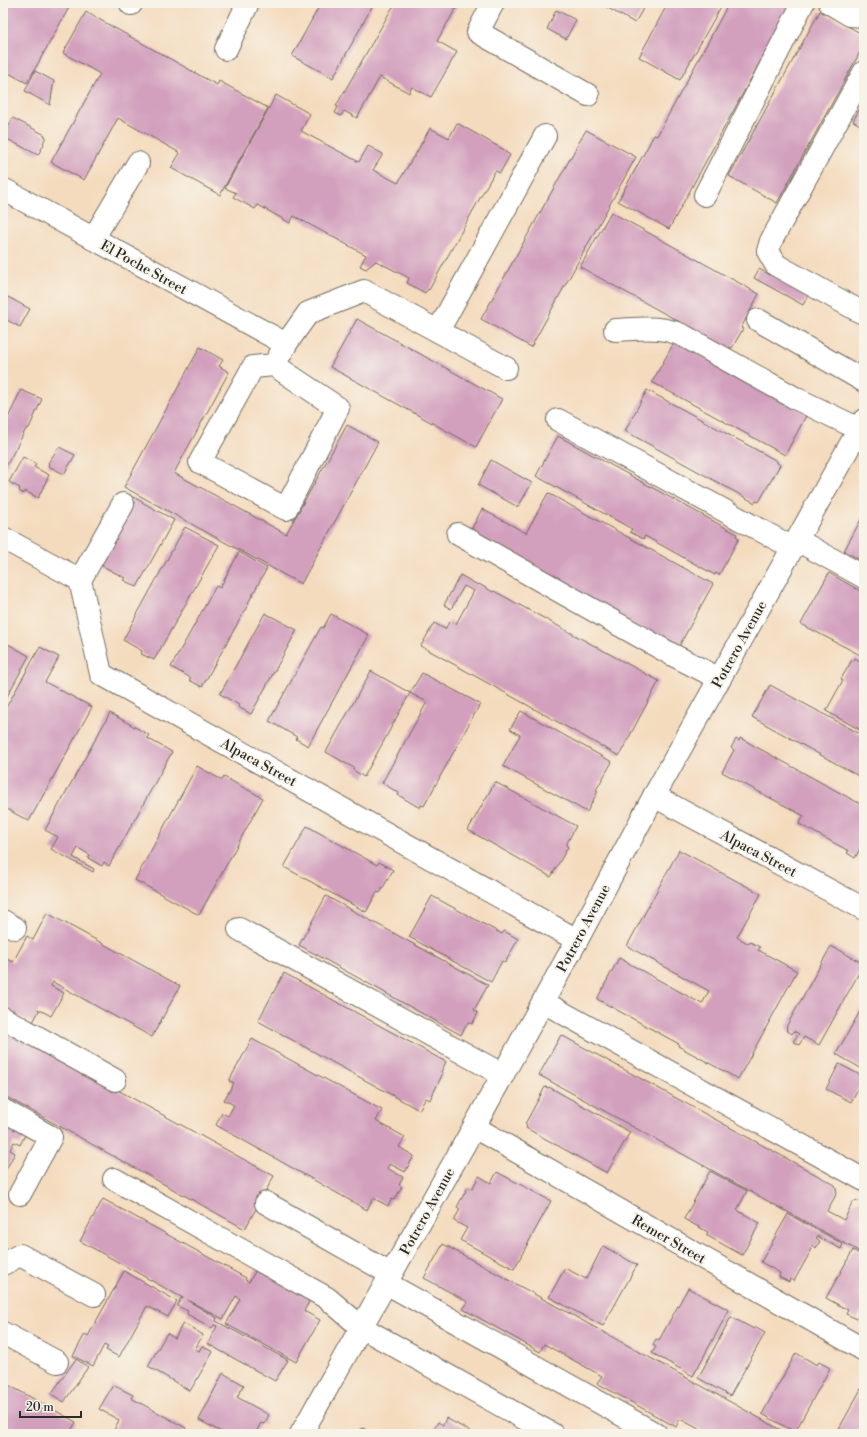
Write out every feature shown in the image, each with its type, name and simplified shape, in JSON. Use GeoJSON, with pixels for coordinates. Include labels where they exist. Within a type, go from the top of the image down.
{"type":"FeatureCollection","features":[{"type":"Feature","properties":{"kind":"street"},"geometry":{"type":"LineString","coordinates":[[226,49],[248,3]]}},
{"type":"Feature","properties":{"kind":"street"},"geometry":{"type":"LineString","coordinates":[[493,3],[478,32],[588,95]]}},
{"type":"Feature","properties":{"kind":"street"},"geometry":{"type":"LineString","coordinates":[[705,195],[803,3]]}},
{"type":"Feature","properties":{"kind":"street"},"geometry":{"type":"LineString","coordinates":[[830,3],[850,15],[864,16]]}},
{"type":"Feature","properties":{"kind":"street"},"geometry":{"type":"LineString","coordinates":[[864,72],[771,241],[768,251],[776,264],[862,312],[864,311]]}},
{"type":"Feature","properties":{"kind":"street"},"geometry":{"type":"LineString","coordinates":[[438,331],[545,136]]}},
{"type":"Feature","properties":{"kind":"street"},"geometry":{"type":"LineString","coordinates":[[94,239],[138,163]]}},
{"type":"Feature","properties":{"kind":"street","name":"El Poche Street"},"geometry":{"type":"LineString","coordinates":[[3,189],[286,344]]}},
{"type":"Feature","properties":{"kind":"street"},"geometry":{"type":"LineString","coordinates":[[274,365],[286,344],[308,313],[364,291],[506,368]]}},
{"type":"Feature","properties":{"kind":"street"},"geometry":{"type":"LineString","coordinates":[[758,320],[864,381]]}},
{"type":"Feature","properties":{"kind":"street"},"geometry":{"type":"LineString","coordinates":[[615,330],[649,328],[671,330],[797,399],[863,423]]}},
{"type":"Feature","properties":{"kind":"street"},"geometry":{"type":"LineString","coordinates":[[274,365],[338,408],[286,509],[200,462],[253,367],[274,365]]}},
{"type":"Feature","properties":{"kind":"street"},"geometry":{"type":"LineString","coordinates":[[558,420],[795,544],[864,577]]}},
{"type":"Feature","properties":{"kind":"street","name":"Potrero Avenue"},"geometry":{"type":"LineString","coordinates":[[301,1434],[503,1075],[654,796],[863,423]]}},
{"type":"Feature","properties":{"kind":"street"},"geometry":{"type":"LineString","coordinates":[[3,538],[80,580],[123,504]]}},
{"type":"Feature","properties":{"kind":"street"},"geometry":{"type":"LineString","coordinates":[[458,534],[671,654],[720,679]]}},
{"type":"Feature","properties":{"kind":"street","name":"Alpaca Street"},"geometry":{"type":"LineString","coordinates":[[80,580],[101,674],[577,940]]}},
{"type":"Feature","properties":{"kind":"street","name":"Alpaca Street"},"geometry":{"type":"LineString","coordinates":[[654,796],[864,910]]}},
{"type":"Feature","properties":{"kind":"street"},"geometry":{"type":"LineString","coordinates":[[239,929],[503,1075]]}},
{"type":"Feature","properties":{"kind":"street"},"geometry":{"type":"LineString","coordinates":[[543,1002],[864,1180]]}},
{"type":"Feature","properties":{"kind":"street"},"geometry":{"type":"LineString","coordinates":[[3,1018],[115,1080]]}},
{"type":"Feature","properties":{"kind":"street"},"geometry":{"type":"LineString","coordinates":[[3,1110],[51,1137],[20,1194]]}},
{"type":"Feature","properties":{"kind":"street","name":"Remer Street"},"geometry":{"type":"LineString","coordinates":[[474,1127],[864,1350]]}},
{"type":"Feature","properties":{"kind":"street"},"geometry":{"type":"LineString","coordinates":[[114,1179],[327,1298],[361,1327],[552,1434]]}},
{"type":"Feature","properties":{"kind":"street"},"geometry":{"type":"LineString","coordinates":[[266,1203],[389,1278],[656,1434]]}},
{"type":"Feature","properties":{"kind":"street"},"geometry":{"type":"LineString","coordinates":[[3,1264],[20,1255],[94,1295]]}},
{"type":"Feature","properties":{"kind":"street"},"geometry":{"type":"LineString","coordinates":[[3,1333],[57,1362]]}},
{"type":"Feature","properties":{"kind":"building"},"geometry":{"type":"Polygon","coordinates":[[[3,3],[71,4],[27,83],[3,70],[3,3]]]}},
{"type":"Feature","properties":{"kind":"building"},"geometry":{"type":"Polygon","coordinates":[[[321,3],[374,3],[333,78],[292,56],[321,3]]]}},
{"type":"Feature","properties":{"kind":"building"},"geometry":{"type":"Polygon","coordinates":[[[395,3],[459,3],[437,41],[457,52],[431,97],[412,87],[409,93],[380,77],[357,118],[344,111],[341,116],[335,113],[338,107],[336,106],[395,3]]]}},
{"type":"Feature","properties":{"kind":"building"},"geometry":{"type":"Polygon","coordinates":[[[599,3],[646,3],[635,23],[599,3]]]}},
{"type":"Feature","properties":{"kind":"building"},"geometry":{"type":"Polygon","coordinates":[[[668,3],[723,3],[680,80],[639,57],[668,3]]]}},
{"type":"Feature","properties":{"kind":"building"},"geometry":{"type":"Polygon","coordinates":[[[729,3],[792,3],[669,229],[618,201],[654,135],[657,136],[729,3]]]}},
{"type":"Feature","properties":{"kind":"building"},"geometry":{"type":"Polygon","coordinates":[[[556,10],[576,20],[566,39],[547,29],[556,10]]]}},
{"type":"Feature","properties":{"kind":"building"},"geometry":{"type":"Polygon","coordinates":[[[820,11],[864,35],[864,45],[777,203],[729,176],[820,11]]]}},
{"type":"Feature","properties":{"kind":"building"},"geometry":{"type":"Polygon","coordinates":[[[86,12],[217,85],[219,81],[268,108],[220,195],[171,168],[180,153],[118,118],[84,180],[51,162],[100,74],[63,53],[86,12]]]}},
{"type":"Feature","properties":{"kind":"building"},"geometry":{"type":"Polygon","coordinates":[[[35,71],[54,81],[50,105],[25,91],[35,71]]]}},
{"type":"Feature","properties":{"kind":"building"},"geometry":{"type":"Polygon","coordinates":[[[276,95],[310,114],[301,131],[359,162],[368,146],[383,154],[373,170],[398,183],[430,128],[449,138],[457,123],[506,151],[505,152],[510,155],[500,173],[495,171],[429,290],[428,289],[425,293],[407,283],[409,278],[376,261],[366,269],[360,266],[366,255],[294,216],[290,223],[258,205],[255,209],[233,197],[236,193],[225,188],[276,95]]]}},
{"type":"Feature","properties":{"kind":"building"},"geometry":{"type":"Polygon","coordinates":[[[864,101],[864,127],[853,121],[864,101]]]}},
{"type":"Feature","properties":{"kind":"building"},"geometry":{"type":"Polygon","coordinates":[[[13,118],[45,135],[46,137],[43,143],[44,144],[38,155],[3,137],[13,118]]]}},
{"type":"Feature","properties":{"kind":"building"},"geometry":{"type":"Polygon","coordinates":[[[586,130],[636,157],[531,347],[481,319],[586,130]]]}},
{"type":"Feature","properties":{"kind":"building"},"geometry":{"type":"Polygon","coordinates":[[[611,212],[759,294],[741,328],[743,329],[732,348],[730,347],[729,349],[580,267],[611,212]]]}},
{"type":"Feature","properties":{"kind":"building"},"geometry":{"type":"Polygon","coordinates":[[[759,269],[808,295],[803,305],[754,278],[759,269]]]}},
{"type":"Feature","properties":{"kind":"building"},"geometry":{"type":"Polygon","coordinates":[[[8,297],[30,309],[20,327],[3,318],[3,304],[8,297]]]}},
{"type":"Feature","properties":{"kind":"building"},"geometry":{"type":"Polygon","coordinates":[[[357,319],[502,399],[476,447],[330,367],[357,319]]]}},
{"type":"Feature","properties":{"kind":"building"},"geometry":{"type":"Polygon","coordinates":[[[675,341],[807,414],[785,455],[652,382],[675,341]]]}},
{"type":"Feature","properties":{"kind":"building"},"geometry":{"type":"Polygon","coordinates":[[[200,347],[223,360],[219,366],[229,372],[174,473],[286,534],[347,425],[378,442],[301,584],[124,487],[200,347]]]}},
{"type":"Feature","properties":{"kind":"building"},"geometry":{"type":"Polygon","coordinates":[[[21,390],[42,399],[29,428],[26,429],[3,472],[3,416],[8,418],[21,390]]]}},
{"type":"Feature","properties":{"kind":"building"},"geometry":{"type":"Polygon","coordinates":[[[647,390],[777,461],[780,465],[759,502],[756,501],[755,503],[625,431],[647,390]]]}},
{"type":"Feature","properties":{"kind":"building"},"geometry":{"type":"Polygon","coordinates":[[[558,436],[737,534],[736,536],[739,538],[719,575],[716,573],[715,575],[645,536],[643,539],[630,532],[632,529],[536,476],[558,436]]]}},
{"type":"Feature","properties":{"kind":"building"},"geometry":{"type":"Polygon","coordinates":[[[59,447],[75,455],[64,474],[48,466],[48,463],[59,447]]]}},
{"type":"Feature","properties":{"kind":"building"},"geometry":{"type":"Polygon","coordinates":[[[23,457],[36,464],[34,467],[49,475],[38,498],[25,491],[24,494],[19,491],[20,488],[9,482],[23,457]]]}},
{"type":"Feature","properties":{"kind":"building"},"geometry":{"type":"Polygon","coordinates":[[[491,460],[532,483],[518,507],[478,485],[491,460]]]}},
{"type":"Feature","properties":{"kind":"building"},"geometry":{"type":"Polygon","coordinates":[[[548,493],[713,584],[677,650],[469,534],[482,509],[526,533],[548,493]]]}},
{"type":"Feature","properties":{"kind":"building"},"geometry":{"type":"Polygon","coordinates":[[[133,497],[174,520],[137,587],[123,580],[125,578],[97,563],[133,497]]]}},
{"type":"Feature","properties":{"kind":"building"},"geometry":{"type":"Polygon","coordinates":[[[864,514],[864,562],[844,551],[864,514]]]}},
{"type":"Feature","properties":{"kind":"building"},"geometry":{"type":"Polygon","coordinates":[[[185,527],[219,545],[154,660],[141,654],[142,651],[123,640],[185,527]]]}},
{"type":"Feature","properties":{"kind":"building"},"geometry":{"type":"Polygon","coordinates":[[[239,552],[267,568],[202,687],[189,680],[191,678],[171,667],[216,586],[220,588],[239,552]]]}},
{"type":"Feature","properties":{"kind":"building"},"geometry":{"type":"Polygon","coordinates":[[[829,573],[864,593],[864,657],[801,624],[829,573]]]}},
{"type":"Feature","properties":{"kind":"building"},"geometry":{"type":"Polygon","coordinates":[[[460,575],[478,585],[479,584],[493,592],[494,591],[659,681],[619,756],[421,646],[434,623],[445,629],[450,621],[456,624],[474,591],[464,586],[451,609],[444,605],[460,575]]]}},
{"type":"Feature","properties":{"kind":"building"},"geometry":{"type":"Polygon","coordinates":[[[265,613],[297,630],[251,714],[220,694],[265,613]]]}},
{"type":"Feature","properties":{"kind":"building"},"geometry":{"type":"Polygon","coordinates":[[[331,614],[369,635],[308,746],[296,739],[297,737],[269,721],[321,627],[323,628],[331,614]]]}},
{"type":"Feature","properties":{"kind":"building"},"geometry":{"type":"Polygon","coordinates":[[[3,641],[29,656],[3,704],[3,641]]]}},
{"type":"Feature","properties":{"kind":"building"},"geometry":{"type":"Polygon","coordinates":[[[40,647],[59,657],[45,682],[92,707],[29,821],[3,807],[3,713],[40,647]]]}},
{"type":"Feature","properties":{"kind":"building"},"geometry":{"type":"Polygon","coordinates":[[[855,658],[864,663],[864,732],[826,711],[843,680],[841,679],[852,660],[854,661],[855,658]]]}},
{"type":"Feature","properties":{"kind":"building"},"geometry":{"type":"Polygon","coordinates":[[[371,671],[410,693],[364,777],[353,770],[354,768],[326,752],[371,671]]]}},
{"type":"Feature","properties":{"kind":"building"},"geometry":{"type":"Polygon","coordinates":[[[422,673],[480,704],[424,806],[421,805],[420,808],[398,795],[399,793],[382,783],[427,702],[410,693],[422,673]]]}},
{"type":"Feature","properties":{"kind":"building"},"geometry":{"type":"Polygon","coordinates":[[[770,685],[864,736],[864,779],[752,717],[770,685]]]}},
{"type":"Feature","properties":{"kind":"building"},"geometry":{"type":"Polygon","coordinates":[[[521,711],[612,762],[596,790],[598,791],[587,812],[503,766],[520,735],[510,729],[521,711]]]}},
{"type":"Feature","properties":{"kind":"building"},"geometry":{"type":"Polygon","coordinates":[[[110,713],[149,735],[147,738],[172,752],[109,866],[104,862],[102,866],[88,858],[90,855],[78,848],[73,857],[94,869],[93,872],[51,849],[58,837],[45,830],[110,713]]]}},
{"type":"Feature","properties":{"kind":"building"},"geometry":{"type":"Polygon","coordinates":[[[740,738],[864,806],[864,842],[855,858],[847,853],[849,851],[799,824],[804,816],[722,772],[734,750],[731,748],[736,739],[739,741],[740,738]]]}},
{"type":"Feature","properties":{"kind":"building"},"geometry":{"type":"Polygon","coordinates":[[[197,766],[222,780],[224,777],[263,798],[199,915],[135,880],[197,766]]]}},
{"type":"Feature","properties":{"kind":"building"},"geometry":{"type":"Polygon","coordinates":[[[495,782],[576,826],[566,845],[568,847],[551,877],[468,830],[495,782]]]}},
{"type":"Feature","properties":{"kind":"building"},"geometry":{"type":"Polygon","coordinates":[[[307,826],[377,865],[379,862],[393,870],[380,893],[377,892],[366,912],[284,867],[307,826]]]}},
{"type":"Feature","properties":{"kind":"building"},"geometry":{"type":"Polygon","coordinates":[[[679,850],[761,894],[737,937],[749,944],[750,942],[760,947],[758,950],[797,971],[738,1079],[678,1046],[679,1044],[597,999],[619,958],[702,1004],[709,991],[627,946],[679,850]]]}},
{"type":"Feature","properties":{"kind":"building"},"geometry":{"type":"Polygon","coordinates":[[[326,896],[488,985],[474,1010],[478,1013],[472,1024],[468,1022],[461,1035],[299,945],[326,896]]]}},
{"type":"Feature","properties":{"kind":"building"},"geometry":{"type":"Polygon","coordinates":[[[432,896],[502,934],[504,931],[518,939],[505,963],[502,961],[491,982],[409,937],[432,896]]]}},
{"type":"Feature","properties":{"kind":"building"},"geometry":{"type":"Polygon","coordinates":[[[47,913],[180,986],[152,1037],[53,982],[51,986],[64,993],[51,1016],[38,1009],[39,1011],[33,1022],[3,1011],[3,957],[13,962],[27,936],[33,940],[47,913]]]}},
{"type":"Feature","properties":{"kind":"building"},"geometry":{"type":"Polygon","coordinates":[[[831,946],[864,964],[819,1045],[804,1037],[799,1045],[793,1041],[799,1034],[794,1031],[792,1034],[786,1030],[786,1027],[831,946]]]}},
{"type":"Feature","properties":{"kind":"building"},"geometry":{"type":"Polygon","coordinates":[[[284,973],[446,1062],[441,1072],[443,1073],[430,1100],[426,1098],[419,1110],[258,1021],[284,973]]]}},
{"type":"Feature","properties":{"kind":"building"},"geometry":{"type":"Polygon","coordinates":[[[864,1004],[864,1070],[836,1054],[864,1004]]]}},
{"type":"Feature","properties":{"kind":"building"},"geometry":{"type":"Polygon","coordinates":[[[3,1027],[274,1176],[245,1229],[3,1095],[3,1027]]]}},
{"type":"Feature","properties":{"kind":"building"},"geometry":{"type":"Polygon","coordinates":[[[561,1035],[835,1185],[837,1193],[827,1211],[844,1220],[853,1202],[864,1201],[864,1254],[539,1075],[561,1035]]]}},
{"type":"Feature","properties":{"kind":"building"},"geometry":{"type":"Polygon","coordinates":[[[252,1039],[382,1110],[376,1121],[405,1137],[399,1147],[414,1156],[405,1172],[390,1164],[387,1168],[403,1177],[399,1185],[402,1187],[394,1200],[392,1199],[388,1206],[373,1198],[367,1210],[216,1125],[222,1113],[228,1116],[234,1105],[224,1100],[234,1083],[229,1081],[252,1039]]]}},
{"type":"Feature","properties":{"kind":"building"},"geometry":{"type":"Polygon","coordinates":[[[839,1064],[864,1077],[851,1102],[826,1089],[839,1064]]]}},
{"type":"Feature","properties":{"kind":"building"},"geometry":{"type":"Polygon","coordinates":[[[545,1087],[549,1087],[630,1132],[607,1173],[526,1128],[527,1126],[525,1124],[545,1087]]]}},
{"type":"Feature","properties":{"kind":"building"},"geometry":{"type":"Polygon","coordinates":[[[3,1121],[20,1130],[19,1132],[25,1135],[20,1145],[14,1142],[10,1150],[15,1153],[3,1175],[3,1121]]]}},
{"type":"Feature","properties":{"kind":"building"},"geometry":{"type":"Polygon","coordinates":[[[710,1171],[747,1191],[737,1210],[760,1223],[742,1255],[706,1235],[708,1232],[684,1219],[710,1171]]]}},
{"type":"Feature","properties":{"kind":"building"},"geometry":{"type":"Polygon","coordinates":[[[497,1172],[551,1201],[514,1269],[460,1240],[467,1228],[454,1221],[460,1209],[457,1207],[468,1187],[472,1189],[479,1176],[491,1183],[497,1172]]]}},
{"type":"Feature","properties":{"kind":"building"},"geometry":{"type":"Polygon","coordinates":[[[103,1199],[246,1278],[245,1280],[249,1282],[257,1268],[311,1298],[304,1311],[320,1320],[296,1362],[226,1324],[240,1299],[236,1296],[223,1319],[187,1300],[217,1318],[216,1321],[288,1360],[275,1381],[208,1344],[217,1326],[214,1325],[212,1328],[187,1314],[188,1311],[177,1306],[181,1298],[183,1298],[80,1241],[103,1199]]]}},
{"type":"Feature","properties":{"kind":"building"},"geometry":{"type":"Polygon","coordinates":[[[788,1214],[843,1244],[841,1249],[817,1236],[816,1238],[820,1241],[816,1248],[812,1245],[810,1248],[812,1249],[794,1281],[790,1279],[789,1282],[779,1277],[780,1273],[761,1262],[788,1214]]]}},
{"type":"Feature","properties":{"kind":"building"},"geometry":{"type":"Polygon","coordinates":[[[443,1244],[788,1434],[708,1434],[680,1419],[676,1427],[597,1383],[602,1376],[544,1344],[540,1352],[463,1309],[468,1302],[424,1278],[443,1244]]]}},
{"type":"Feature","properties":{"kind":"building"},"geometry":{"type":"Polygon","coordinates":[[[603,1246],[637,1265],[603,1326],[549,1297],[565,1268],[586,1279],[603,1246]]]}},
{"type":"Feature","properties":{"kind":"building"},"geometry":{"type":"Polygon","coordinates":[[[853,1250],[864,1256],[864,1306],[857,1319],[846,1314],[848,1310],[826,1298],[853,1250]]]}},
{"type":"Feature","properties":{"kind":"building"},"geometry":{"type":"Polygon","coordinates":[[[124,1271],[177,1301],[168,1317],[147,1306],[119,1357],[106,1350],[108,1347],[104,1345],[93,1366],[73,1356],[85,1334],[88,1336],[124,1271]]]}},
{"type":"Feature","properties":{"kind":"building"},"geometry":{"type":"Polygon","coordinates":[[[688,1288],[729,1310],[693,1376],[652,1353],[656,1347],[653,1345],[656,1339],[659,1340],[688,1288]]]}},
{"type":"Feature","properties":{"kind":"building"},"geometry":{"type":"Polygon","coordinates":[[[731,1317],[765,1333],[730,1396],[698,1378],[731,1317]]]}},
{"type":"Feature","properties":{"kind":"building"},"geometry":{"type":"Polygon","coordinates":[[[183,1323],[203,1335],[195,1349],[199,1351],[202,1346],[213,1352],[190,1391],[148,1366],[167,1333],[175,1338],[183,1323]]]}},
{"type":"Feature","properties":{"kind":"building"},"geometry":{"type":"Polygon","coordinates":[[[796,1353],[817,1365],[819,1362],[830,1368],[795,1432],[762,1414],[796,1353]]]}},
{"type":"Feature","properties":{"kind":"building"},"geometry":{"type":"Polygon","coordinates":[[[76,1359],[88,1367],[64,1402],[51,1394],[76,1359]]]}},
{"type":"Feature","properties":{"kind":"building"},"geometry":{"type":"Polygon","coordinates":[[[223,1373],[244,1385],[237,1397],[269,1415],[264,1424],[261,1423],[255,1434],[225,1434],[199,1420],[223,1373]]]}},
{"type":"Feature","properties":{"kind":"building"},"geometry":{"type":"Polygon","coordinates":[[[3,1382],[76,1422],[69,1434],[3,1434],[3,1382]]]}},
{"type":"Feature","properties":{"kind":"building"},"geometry":{"type":"Polygon","coordinates":[[[113,1385],[133,1395],[131,1398],[186,1428],[183,1433],[185,1434],[117,1434],[113,1432],[119,1420],[99,1409],[113,1385]]]}},
{"type":"Feature","properties":{"kind":"building"},"geometry":{"type":"Polygon","coordinates":[[[861,1389],[864,1390],[864,1434],[836,1434],[861,1389]]]}},
{"type":"Feature","properties":{"kind":"building"},"geometry":{"type":"Polygon","coordinates":[[[446,1418],[475,1434],[431,1434],[438,1422],[443,1425],[446,1418]]]}},
{"type":"Feature","properties":{"kind":"building"},"geometry":{"type":"Polygon","coordinates":[[[363,1428],[373,1434],[359,1434],[363,1428]]]}}]}
